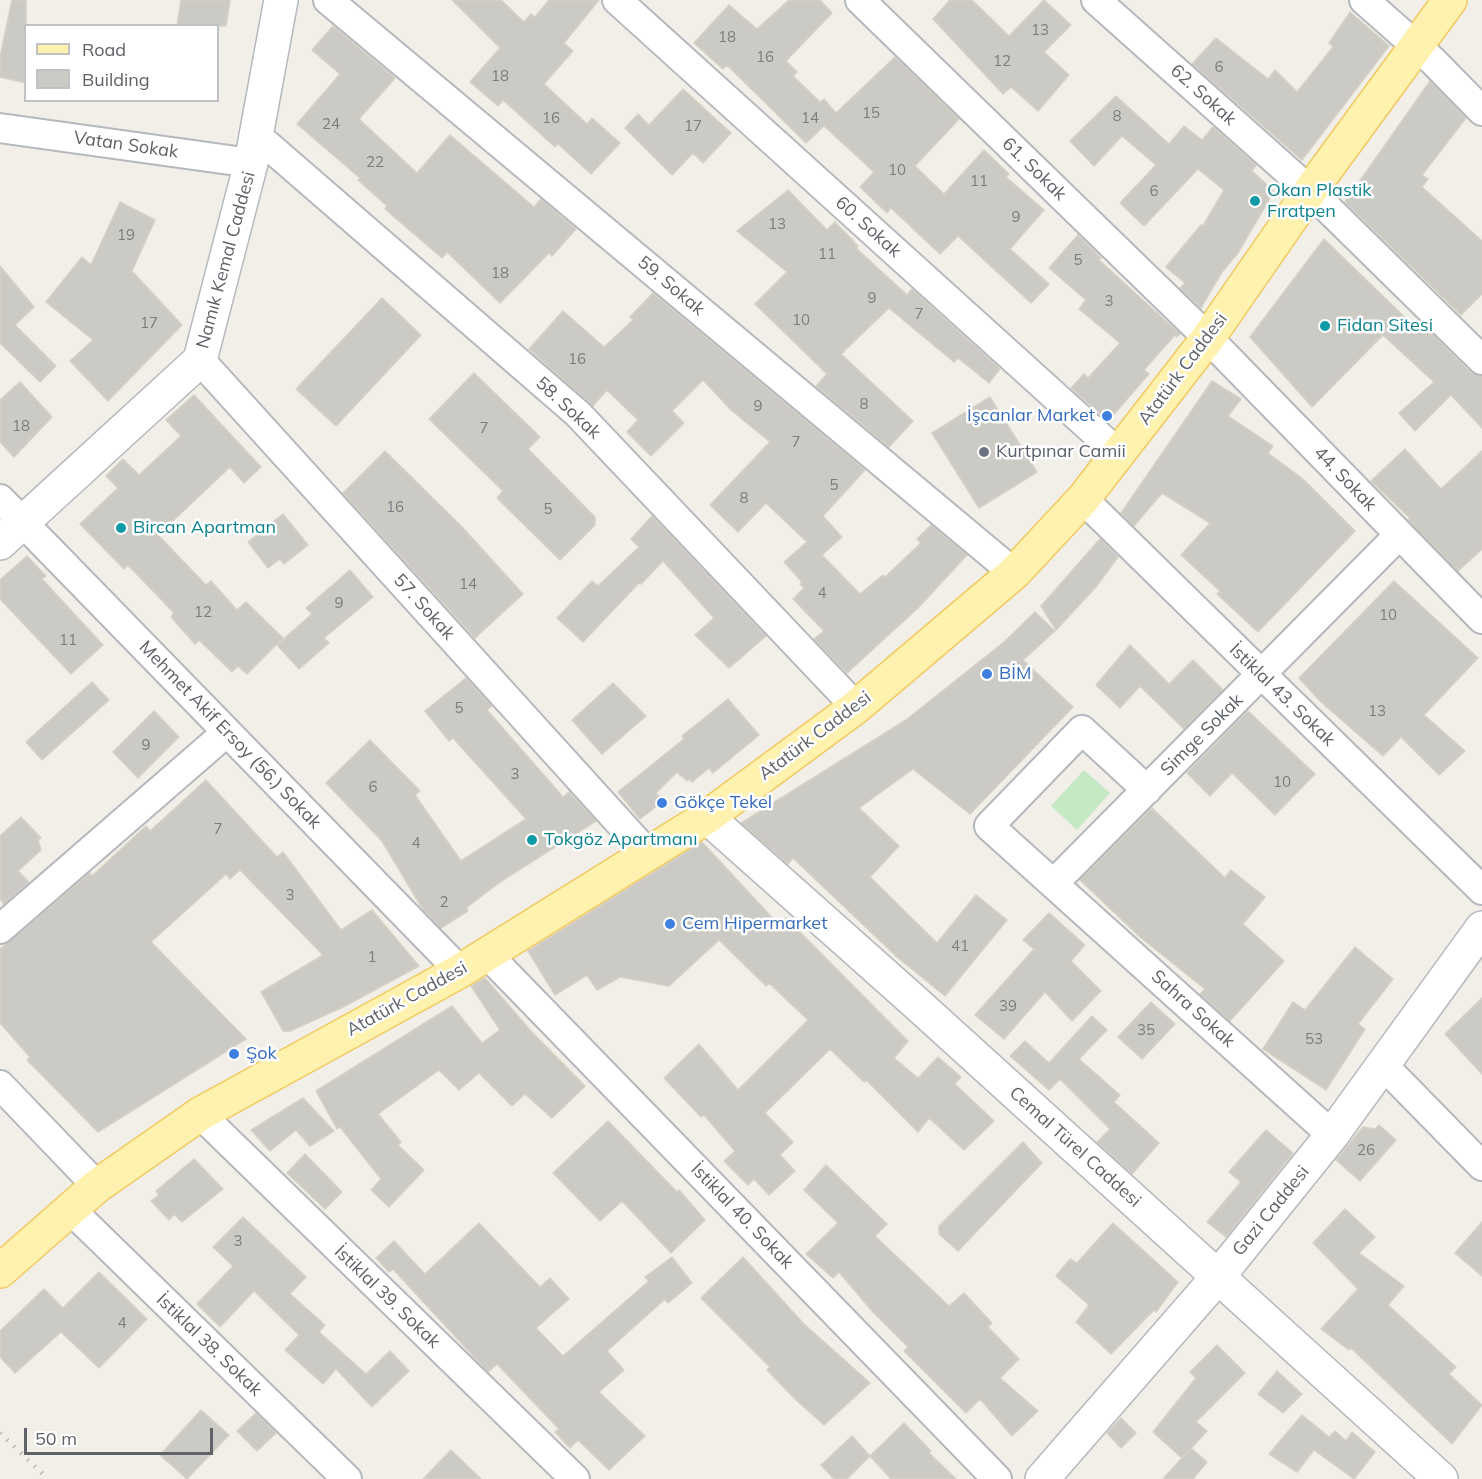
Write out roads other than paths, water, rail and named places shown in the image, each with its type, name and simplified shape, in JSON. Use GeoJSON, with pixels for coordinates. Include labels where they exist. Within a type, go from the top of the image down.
{"type":"FeatureCollection","features":[{"type":"Feature","properties":{"kind":"main road","name":"Atatürk Caddesi"},"geometry":{"type":"LineString","coordinates":[[0,1271],[97,1186],[200,1114],[460,971],[707,817],[856,707],[1014,573],[1083,499],[1208,338],[1310,191],[1450,0]]}},
{"type":"Feature","properties":{"kind":"street","name":"Namık Kemal Caddesi"},"geometry":{"type":"LineString","coordinates":[[12,532],[200,360],[254,149],[281,0]]}},
{"type":"Feature","properties":{"kind":"street","name":"59. Sokak"},"geometry":{"type":"LineString","coordinates":[[328,0],[1014,573]]}},
{"type":"Feature","properties":{"kind":"street","name":"60. Sokak"},"geometry":{"type":"LineString","coordinates":[[617,0],[1119,453]]}},
{"type":"Feature","properties":{"kind":"street","name":"61. Sokak"},"geometry":{"type":"LineString","coordinates":[[860,0],[1208,338]]}},
{"type":"Feature","properties":{"kind":"street","name":"62. Sokak"},"geometry":{"type":"LineString","coordinates":[[1096,0],[1310,191],[1482,360]]}},
{"type":"Feature","properties":{"kind":"street"},"geometry":{"type":"LineString","coordinates":[[1364,0],[1433,61],[1482,111]]}},
{"type":"Feature","properties":{"kind":"street","name":"Vatan Sokak"},"geometry":{"type":"LineString","coordinates":[[0,128],[254,149]]}},
{"type":"Feature","properties":{"kind":"street","name":"58. Sokak"},"geometry":{"type":"LineString","coordinates":[[254,149],[578,414],[856,707]]}},
{"type":"Feature","properties":{"kind":"street","name":"44. Sokak"},"geometry":{"type":"LineString","coordinates":[[1208,338],[1482,619]]}},
{"type":"Feature","properties":{"kind":"street","name":"57. Sokak"},"geometry":{"type":"LineString","coordinates":[[200,360],[648,854]]}},
{"type":"Feature","properties":{"kind":"street","name":"Mehmet Akif Ersoy (56.) Sokak"},"geometry":{"type":"LineString","coordinates":[[0,499],[12,532],[227,732],[460,971]]}},
{"type":"Feature","properties":{"kind":"street","name":"İstiklal 43. Sokak"},"geometry":{"type":"LineString","coordinates":[[1083,499],[1482,890]]}},
{"type":"Feature","properties":{"kind":"street","name":"Simge Sokak"},"geometry":{"type":"LineString","coordinates":[[1054,883],[1399,535]]}},
{"type":"Feature","properties":{"kind":"street","name":"Sahra Sokak"},"geometry":{"type":"LineString","coordinates":[[1147,790],[1082,730],[989,826],[1332,1135]]}},
{"type":"Feature","properties":{"kind":"street"},"geometry":{"type":"LineString","coordinates":[[0,929],[227,732]]}},
{"type":"Feature","properties":{"kind":"street","name":"Cemal Türel Caddesi"},"geometry":{"type":"LineString","coordinates":[[707,817],[915,1002],[1441,1479]]}},
{"type":"Feature","properties":{"kind":"street","name":"Gazi Caddesi"},"geometry":{"type":"LineString","coordinates":[[1042,1479],[1217,1278],[1332,1135],[1482,928]]}},
{"type":"Feature","properties":{"kind":"street","name":"İstiklal 40. Sokak"},"geometry":{"type":"LineString","coordinates":[[487,954],[997,1479]]}},
{"type":"Feature","properties":{"kind":"street"},"geometry":{"type":"LineString","coordinates":[[1382,1064],[1482,1166]]}},
{"type":"Feature","properties":{"kind":"street"},"geometry":{"type":"LineString","coordinates":[[0,1085],[97,1186]]}},
{"type":"Feature","properties":{"kind":"street","name":"İstiklal 39. Sokak"},"geometry":{"type":"LineString","coordinates":[[200,1114],[575,1479]]}},
{"type":"Feature","properties":{"kind":"street","name":"İstiklal 38. Sokak"},"geometry":{"type":"LineString","coordinates":[[70,1210],[347,1479]]}},
{"type":"Feature","properties":{"kind":"railway"},"geometry":{"type":"LineString","coordinates":[[0,1433],[48,1479]]}},
{"type":"Feature","properties":{"kind":"place","name":"Okan Plastik Fıratpen"},"geometry":{"type":"Point","coordinates":[1255,201]}},
{"type":"Feature","properties":{"kind":"place","name":"Fidan Sitesi"},"geometry":{"type":"Point","coordinates":[1325,326]}},
{"type":"Feature","properties":{"kind":"place","name":"İşcanlar Market"},"geometry":{"type":"Point","coordinates":[1107,416]}},
{"type":"Feature","properties":{"kind":"place","name":"Kurtpınar Camii"},"geometry":{"type":"Point","coordinates":[984,452]}},
{"type":"Feature","properties":{"kind":"place","name":"Bircan Apartman"},"geometry":{"type":"Point","coordinates":[121,528]}},
{"type":"Feature","properties":{"kind":"place","name":"BİM"},"geometry":{"type":"Point","coordinates":[987,674]}},
{"type":"Feature","properties":{"kind":"place","name":"Gökçe Tekel"},"geometry":{"type":"Point","coordinates":[662,803]}},
{"type":"Feature","properties":{"kind":"place","name":"Tokgöz Apartmanı"},"geometry":{"type":"Point","coordinates":[532,840]}},
{"type":"Feature","properties":{"kind":"place","name":"Cem Hipermarket"},"geometry":{"type":"Point","coordinates":[670,924]}},
{"type":"Feature","properties":{"kind":"place","name":"Şok"},"geometry":{"type":"Point","coordinates":[234,1054]}}]}
